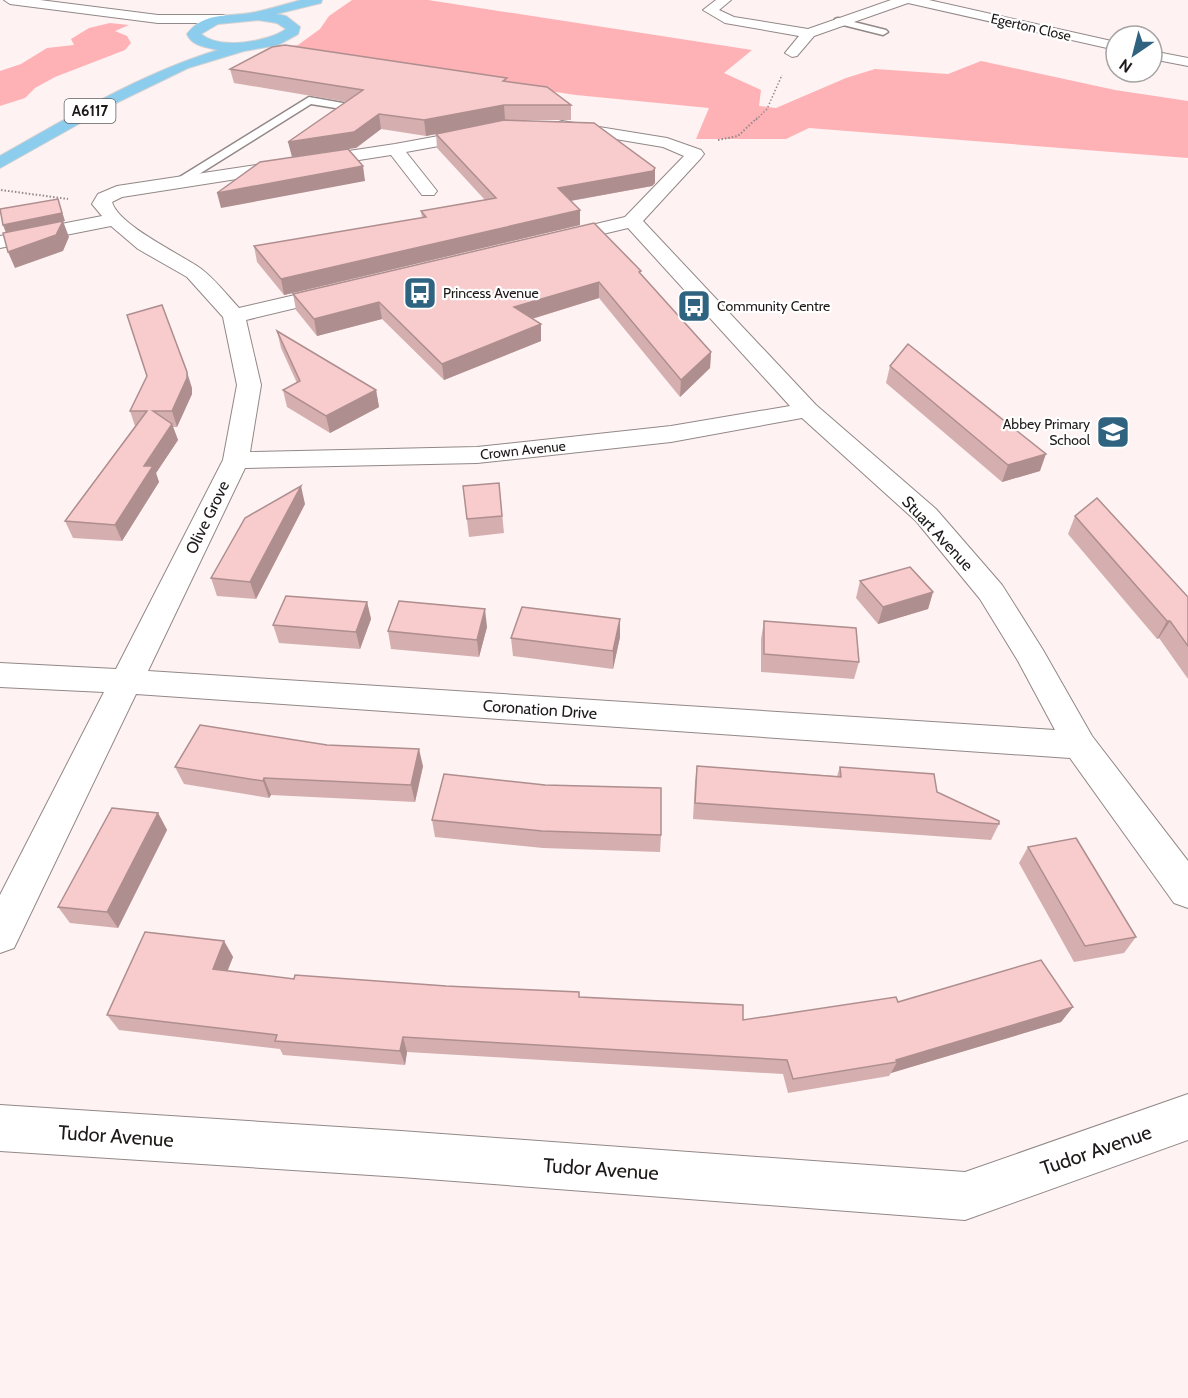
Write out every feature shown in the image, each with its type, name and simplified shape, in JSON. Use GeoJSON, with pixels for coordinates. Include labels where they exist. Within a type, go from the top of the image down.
{"type":"FeatureCollection","features":[{"type":"Feature","properties":{"kind":"main road","name":"A6117"},"geometry":{"type":"LineString","coordinates":[[183,65],[204,25],[315,0]]}},
{"type":"Feature","properties":{"kind":"main road","name":"A6117"},"geometry":{"type":"LineString","coordinates":[[290,23],[315,0]]}},
{"type":"Feature","properties":{"kind":"main road","name":"A6117"},"geometry":{"type":"LineString","coordinates":[[250,16],[274,18],[290,23]]}},
{"type":"Feature","properties":{"kind":"main road","name":"A6117"},"geometry":{"type":"LineString","coordinates":[[0,163],[110,100],[183,65],[288,35],[293,31],[290,23]]}},
{"type":"Feature","properties":{"kind":"main road","name":"A6117"},"geometry":{"type":"LineString","coordinates":[[199,38],[220,46],[244,46]]}},
{"type":"Feature","properties":{"kind":"street"},"geometry":{"type":"LineString","coordinates":[[10,0],[158,20],[224,19]]}},
{"type":"Feature","properties":{"kind":"street"},"geometry":{"type":"LineString","coordinates":[[725,0],[710,10],[730,20],[809,33]]}},
{"type":"Feature","properties":{"kind":"street"},"geometry":{"type":"LineString","coordinates":[[792,53],[809,33],[903,0]]}},
{"type":"Feature","properties":{"kind":"street","name":"Egerton Close"},"geometry":{"type":"LineString","coordinates":[[912,0],[1104,43]]}},
{"type":"Feature","properties":{"kind":"street"},"geometry":{"type":"LineString","coordinates":[[158,20],[199,38]]}},
{"type":"Feature","properties":{"kind":"street"},"geometry":{"type":"LineString","coordinates":[[1164,57],[1188,62]]}},
{"type":"Feature","properties":{"kind":"street"},"geometry":{"type":"LineString","coordinates":[[541,243],[632,221],[695,154],[666,143],[576,127],[545,126]]}},
{"type":"Feature","properties":{"kind":"street"},"geometry":{"type":"LineString","coordinates":[[359,286],[234,316],[194,273],[145,245],[101,204],[105,198],[117,192],[395,149],[496,129]]}},
{"type":"Feature","properties":{"kind":"street"},"geometry":{"type":"LineString","coordinates":[[395,149],[428,191]]}},
{"type":"Feature","properties":{"kind":"street"},"geometry":{"type":"LineString","coordinates":[[0,242],[115,219]]}},
{"type":"Feature","properties":{"kind":"street","name":"Stuart Avenue"},"geometry":{"type":"LineString","coordinates":[[632,221],[807,410],[926,515],[991,592],[1032,658],[1080,745],[1188,891]]}},
{"type":"Feature","properties":{"kind":"street","name":"Olive Grove"},"geometry":{"type":"LineString","coordinates":[[0,935],[236,460],[249,385],[234,316]]}},
{"type":"Feature","properties":{"kind":"street","name":"Crown Avenue"},"geometry":{"type":"LineString","coordinates":[[236,460],[477,455],[671,434],[807,410]]}},
{"type":"Feature","properties":{"kind":"street","name":"Coronation Drive"},"geometry":{"type":"LineString","coordinates":[[0,675],[126,681],[1080,745]]}},
{"type":"Feature","properties":{"kind":"street","name":"Tudor Avenue"},"geometry":{"type":"LineString","coordinates":[[0,1128],[412,1155],[965,1196],[1188,1117]]}},
{"type":"Feature","properties":{"kind":"lane"},"geometry":{"type":"LineString","coordinates":[[838,21],[883,32]]}},
{"type":"Feature","properties":{"kind":"lane"},"geometry":{"type":"LineString","coordinates":[[176,183],[309,100],[354,108]]}},
{"type":"Feature","properties":{"kind":"path"},"geometry":{"type":"LineString","coordinates":[[682,148],[738,136],[767,108],[792,53]]}},
{"type":"Feature","properties":{"kind":"path"},"geometry":{"type":"LineString","coordinates":[[0,189],[101,204]]}},
{"type":"Feature","properties":{"kind":"shaded area"},"geometry":{"type":"Polygon","coordinates":[[[352,0],[428,0],[752,50],[724,73],[761,90],[759,106],[776,108],[846,78],[875,69],[948,74],[981,61],[1115,90],[1188,101],[1188,158],[809,128],[786,139],[696,139],[709,108],[576,95],[267,50],[298,45],[320,29],[329,16],[352,0]]]}},
{"type":"Feature","properties":{"kind":"shaded area"},"geometry":{"type":"Polygon","coordinates":[[[110,23],[129,25],[115,31],[127,36],[131,43],[125,50],[55,77],[35,88],[25,98],[0,106],[0,71],[21,64],[47,48],[74,45],[71,39],[89,28],[110,23]]]}},
{"type":"Feature","properties":{"kind":"building"},"geometry":{"type":"Polygon","coordinates":[[[285,45],[507,78],[503,81],[547,87],[571,105],[504,105],[424,120],[379,114],[354,132],[288,142],[363,90],[230,69],[272,47],[285,45]]]}},
{"type":"Feature","properties":{"kind":"building"},"geometry":{"type":"Polygon","coordinates":[[[504,120],[594,123],[655,168],[653,171],[558,188],[580,210],[281,279],[254,246],[426,217],[421,211],[496,198],[436,134],[504,120]]]}},
{"type":"Feature","properties":{"kind":"building"},"geometry":{"type":"Polygon","coordinates":[[[348,149],[363,166],[217,193],[260,162],[348,149]]]}},
{"type":"Feature","properties":{"kind":"building"},"geometry":{"type":"Polygon","coordinates":[[[58,199],[62,213],[3,225],[0,209],[58,199]]]}},
{"type":"Feature","properties":{"kind":"building"},"geometry":{"type":"Polygon","coordinates":[[[63,221],[56,235],[8,252],[3,233],[63,221]]]}},
{"type":"Feature","properties":{"kind":"building"},"geometry":{"type":"Polygon","coordinates":[[[594,223],[641,271],[639,272],[711,352],[681,380],[599,282],[514,307],[541,324],[442,364],[379,302],[314,319],[293,294],[594,223]]]}},
{"type":"Feature","properties":{"kind":"building"},"geometry":{"type":"Polygon","coordinates":[[[162,305],[187,372],[187,378],[172,411],[153,411],[172,424],[144,466],[153,466],[115,525],[65,521],[147,411],[130,411],[147,376],[127,315],[162,305]]]}},
{"type":"Feature","properties":{"kind":"building"},"geometry":{"type":"Polygon","coordinates":[[[277,331],[376,390],[326,416],[283,390],[300,381],[277,331]]]}},
{"type":"Feature","properties":{"kind":"building"},"geometry":{"type":"Polygon","coordinates":[[[908,344],[1046,454],[1008,465],[890,366],[908,344]]]}},
{"type":"Feature","properties":{"kind":"building"},"geometry":{"type":"Polygon","coordinates":[[[499,483],[502,516],[467,519],[463,486],[499,483]]]}},
{"type":"Feature","properties":{"kind":"building"},"geometry":{"type":"Polygon","coordinates":[[[301,486],[250,582],[211,578],[245,518],[301,486]]]}},
{"type":"Feature","properties":{"kind":"building"},"geometry":{"type":"Polygon","coordinates":[[[1097,498],[1188,597],[1188,646],[1170,621],[1167,621],[1075,516],[1097,498]]]}},
{"type":"Feature","properties":{"kind":"building"},"geometry":{"type":"Polygon","coordinates":[[[910,567],[933,592],[883,607],[860,581],[910,567]]]}},
{"type":"Feature","properties":{"kind":"building"},"geometry":{"type":"Polygon","coordinates":[[[286,596],[367,602],[356,632],[273,625],[286,596]]]}},
{"type":"Feature","properties":{"kind":"building"},"geometry":{"type":"Polygon","coordinates":[[[399,601],[485,609],[477,640],[388,631],[399,601]]]}},
{"type":"Feature","properties":{"kind":"building"},"geometry":{"type":"Polygon","coordinates":[[[522,607],[620,619],[613,651],[511,638],[522,607]]]}},
{"type":"Feature","properties":{"kind":"building"},"geometry":{"type":"Polygon","coordinates":[[[764,621],[856,628],[859,662],[764,654],[764,621]]]}},
{"type":"Feature","properties":{"kind":"building"},"geometry":{"type":"Polygon","coordinates":[[[200,725],[327,745],[419,749],[411,785],[264,778],[263,781],[175,767],[200,725]]]}},
{"type":"Feature","properties":{"kind":"building"},"geometry":{"type":"Polygon","coordinates":[[[697,766],[841,777],[840,767],[934,774],[937,792],[999,821],[999,824],[695,803],[697,766]]]}},
{"type":"Feature","properties":{"kind":"building"},"geometry":{"type":"Polygon","coordinates":[[[444,774],[545,785],[661,788],[661,835],[542,831],[432,820],[444,774]]]}},
{"type":"Feature","properties":{"kind":"building"},"geometry":{"type":"Polygon","coordinates":[[[112,808],[158,813],[107,912],[58,907],[112,808]]]}},
{"type":"Feature","properties":{"kind":"building"},"geometry":{"type":"Polygon","coordinates":[[[1076,838],[1136,937],[1085,946],[1028,847],[1076,838]]]}},
{"type":"Feature","properties":{"kind":"building"},"geometry":{"type":"Polygon","coordinates":[[[145,932],[224,941],[213,969],[294,979],[295,975],[446,986],[579,992],[579,997],[743,1005],[743,1020],[896,997],[898,1002],[1041,960],[1073,1007],[896,1060],[897,1062],[793,1079],[787,1060],[403,1037],[400,1051],[275,1041],[277,1035],[107,1015],[145,932]]]}},
{"type":"Feature","properties":{"kind":"place","name":"Princess Avenue"},"geometry":{"type":"Point","coordinates":[420,293]}},
{"type":"Feature","properties":{"kind":"place","name":"Community Centre"},"geometry":{"type":"Point","coordinates":[694,306]}},
{"type":"Feature","properties":{"kind":"place","name":"Abbey Primary School"},"geometry":{"type":"Point","coordinates":[1113,432]}}]}
